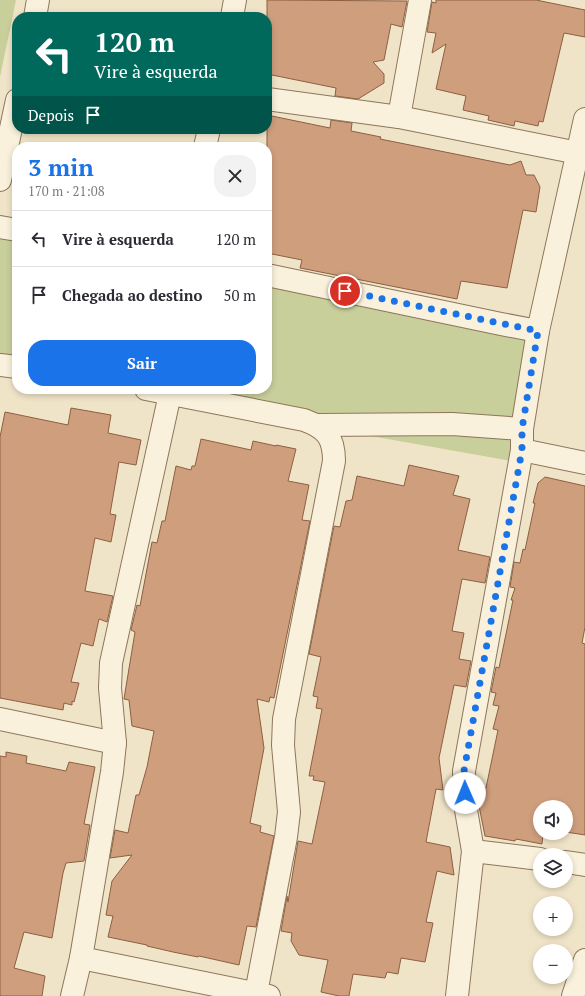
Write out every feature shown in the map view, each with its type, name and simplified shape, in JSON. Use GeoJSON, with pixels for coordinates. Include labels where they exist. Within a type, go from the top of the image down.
{"type":"FeatureCollection","features":[{"type":"Feature","properties":{"kind":"street"},"geometry":{"type":"LineString","coordinates":[[36,12],[38,0]]}},
{"type":"Feature","properties":{"kind":"street"},"geometry":{"type":"LineString","coordinates":[[233,12],[235,0]]}},
{"type":"Feature","properties":{"kind":"street"},"geometry":{"type":"LineString","coordinates":[[399,118],[420,0]]}},
{"type":"Feature","properties":{"kind":"street"},"geometry":{"type":"LineString","coordinates":[[272,100],[399,118],[578,154]]}},
{"type":"Feature","properties":{"kind":"street"},"geometry":{"type":"LineString","coordinates":[[457,996],[473,851],[465,804],[464,771],[522,450],[522,429],[538,331],[585,119]]}},
{"type":"Feature","properties":{"kind":"street"},"geometry":{"type":"LineString","coordinates":[[0,180],[12,124]]}},
{"type":"Feature","properties":{"kind":"street"},"geometry":{"type":"LineString","coordinates":[[0,227],[12,229]]}},
{"type":"Feature","properties":{"kind":"street"},"geometry":{"type":"LineString","coordinates":[[272,276],[538,331]]}},
{"type":"Feature","properties":{"kind":"street"},"geometry":{"type":"LineString","coordinates":[[0,365],[12,366]]}},
{"type":"Feature","properties":{"kind":"street"},"geometry":{"type":"LineString","coordinates":[[72,996],[81,958],[112,772],[115,743],[110,688],[112,663],[170,394],[304,420],[318,425],[452,424],[522,429]]}},
{"type":"Feature","properties":{"kind":"street"},"geometry":{"type":"LineString","coordinates":[[81,958],[263,995],[289,812],[283,745],[284,719],[334,461],[334,449],[328,436],[318,425]]}},
{"type":"Feature","properties":{"kind":"street"},"geometry":{"type":"LineString","coordinates":[[522,450],[585,463]]}},
{"type":"Feature","properties":{"kind":"street"},"geometry":{"type":"LineString","coordinates":[[0,719],[115,743]]}},
{"type":"Feature","properties":{"kind":"street"},"geometry":{"type":"LineString","coordinates":[[473,851],[533,858]]}},
{"type":"Feature","properties":{"kind":"street"},"geometry":{"type":"LineString","coordinates":[[573,863],[585,865]]}},
{"type":"Feature","properties":{"kind":"street"},"geometry":{"type":"LineString","coordinates":[[573,996],[585,960]]}},
{"type":"Feature","properties":{"kind":"green space"},"geometry":{"type":"Polygon","coordinates":[[[0,0],[16,0],[14,12],[12,12],[12,19],[0,77],[0,0]]]}},
{"type":"Feature","properties":{"kind":"green space"},"geometry":{"type":"Polygon","coordinates":[[[0,230],[12,232],[12,372],[0,370],[0,230]]]}},
{"type":"Feature","properties":{"kind":"green space"},"geometry":{"type":"Polygon","coordinates":[[[272,284],[530,336],[512,461],[134,394],[272,394],[272,284]]]}},
{"type":"Feature","properties":{"kind":"building"},"geometry":{"type":"Polygon","coordinates":[[[267,0],[407,1],[402,27],[391,24],[384,60],[373,62],[384,74],[384,83],[358,99],[335,96],[336,88],[272,75],[272,12],[267,12],[267,0]]]}},
{"type":"Feature","properties":{"kind":"building"},"geometry":{"type":"Polygon","coordinates":[[[436,0],[536,0],[585,10],[585,37],[564,33],[543,122],[539,121],[538,126],[515,121],[514,126],[488,120],[489,116],[463,110],[466,96],[436,89],[446,44],[432,53],[436,33],[427,32],[432,2],[436,3],[436,0]]]}},
{"type":"Feature","properties":{"kind":"building"},"geometry":{"type":"Polygon","coordinates":[[[272,116],[330,128],[331,120],[352,123],[351,131],[381,137],[380,139],[510,165],[521,161],[526,175],[534,175],[540,187],[536,212],[523,210],[507,288],[461,281],[457,299],[300,268],[302,260],[272,254],[272,142],[267,142],[267,134],[272,134],[272,116]]]}},
{"type":"Feature","properties":{"kind":"building"},"geometry":{"type":"Polygon","coordinates":[[[71,408],[111,415],[108,433],[141,440],[136,465],[119,462],[110,514],[116,515],[111,542],[95,538],[85,591],[113,596],[107,622],[99,619],[93,646],[81,643],[71,682],[79,683],[74,702],[72,701],[72,705],[64,703],[63,710],[0,698],[0,437],[5,412],[68,425],[71,408]]]}},
{"type":"Feature","properties":{"kind":"building"},"geometry":{"type":"Polygon","coordinates":[[[201,439],[251,450],[253,441],[296,449],[288,481],[309,485],[302,520],[310,521],[274,698],[270,697],[269,702],[257,699],[264,748],[250,823],[261,826],[260,832],[274,836],[256,927],[247,926],[239,965],[108,937],[113,916],[106,915],[112,881],[132,855],[110,858],[115,830],[128,833],[136,795],[139,795],[147,767],[154,731],[132,726],[129,700],[124,699],[135,632],[131,630],[137,605],[140,606],[152,542],[157,543],[162,521],[165,521],[176,466],[191,470],[192,466],[195,466],[201,439]]]}},
{"type":"Feature","properties":{"kind":"building"},"geometry":{"type":"Polygon","coordinates":[[[409,465],[459,476],[453,495],[470,499],[458,550],[490,557],[485,583],[462,579],[452,631],[464,633],[459,659],[471,661],[466,687],[454,685],[439,758],[443,790],[436,789],[426,842],[450,847],[454,875],[437,871],[426,922],[433,923],[425,962],[401,958],[398,974],[387,972],[385,978],[353,974],[349,996],[339,996],[321,992],[328,960],[299,955],[291,941],[292,933],[281,931],[287,896],[288,902],[298,841],[312,844],[325,782],[313,780],[314,776],[309,776],[322,709],[316,708],[318,697],[313,696],[321,657],[309,654],[334,526],[340,527],[346,501],[352,500],[357,476],[404,486],[409,465]]]}},
{"type":"Feature","properties":{"kind":"building"},"geometry":{"type":"Polygon","coordinates":[[[545,477],[585,486],[585,627],[582,643],[585,644],[585,835],[573,833],[573,800],[533,800],[533,840],[542,840],[542,844],[516,839],[515,841],[485,836],[479,806],[483,787],[486,788],[498,730],[493,729],[499,706],[493,705],[496,693],[491,692],[496,667],[499,668],[513,600],[511,600],[515,588],[510,587],[514,562],[520,563],[523,549],[525,550],[538,483],[545,477]]]}},
{"type":"Feature","properties":{"kind":"building"},"geometry":{"type":"Polygon","coordinates":[[[6,752],[27,756],[26,763],[66,771],[69,762],[95,767],[84,824],[90,825],[84,861],[66,863],[52,938],[24,932],[14,968],[45,976],[42,996],[0,996],[0,756],[6,757],[6,752]]]}},
{"type":"Feature","properties":{"kind":"route"},"geometry":{"type":"LineString","coordinates":[[345,291],[538,331],[522,429],[522,450],[464,771],[465,793]]}}]}
